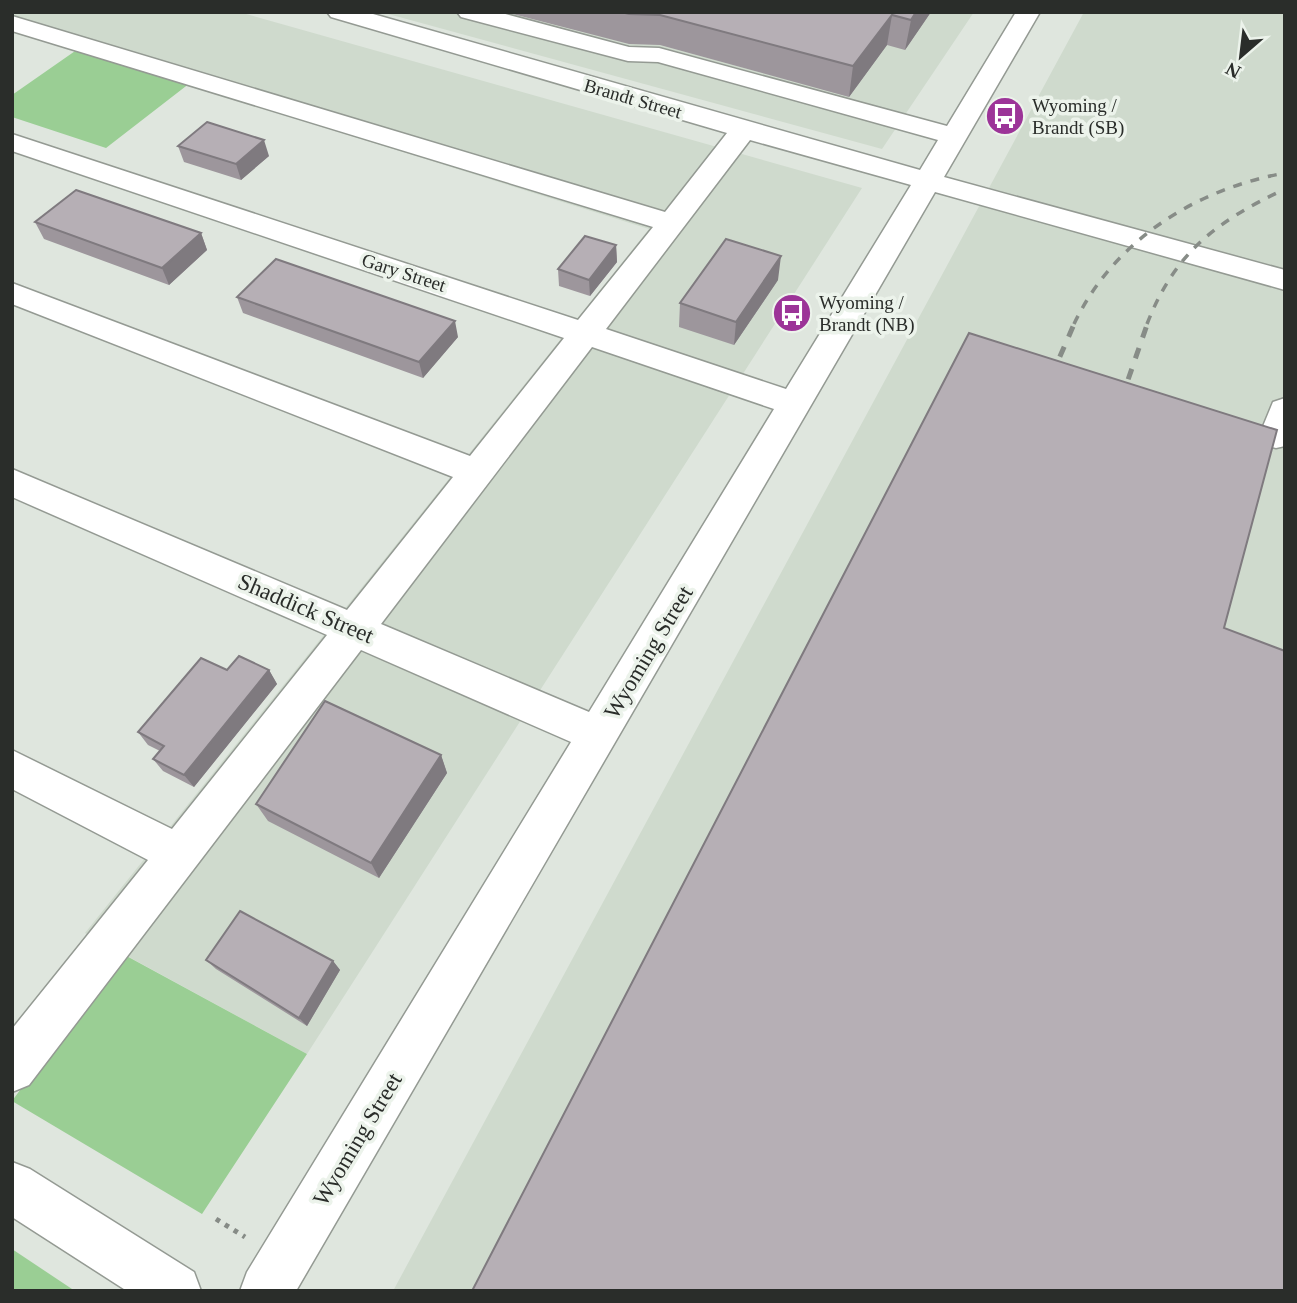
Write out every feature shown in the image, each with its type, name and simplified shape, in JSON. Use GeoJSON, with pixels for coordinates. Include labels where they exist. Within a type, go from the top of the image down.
{"type":"FeatureCollection","features":[{"type":"Feature","properties":{"kind":"street","name":"Brandt Street"},"geometry":{"type":"LineString","coordinates":[[339,12],[744,130],[1285,280]]}},
{"type":"Feature","properties":{"kind":"street"},"geometry":{"type":"LineString","coordinates":[[469,12],[628,54],[659,55],[954,136]]}},
{"type":"Feature","properties":{"kind":"street","name":"Wyoming Street"},"geometry":{"type":"LineString","coordinates":[[266,1291],[1028,12]]}},
{"type":"Feature","properties":{"kind":"street"},"geometry":{"type":"LineString","coordinates":[[12,23],[671,223]]}},
{"type":"Feature","properties":{"kind":"street"},"geometry":{"type":"LineString","coordinates":[[12,1068],[744,130]]}},
{"type":"Feature","properties":{"kind":"street","name":"Gary Street"},"geometry":{"type":"LineString","coordinates":[[12,142],[796,404]]}},
{"type":"Feature","properties":{"kind":"street"},"geometry":{"type":"LineString","coordinates":[[12,293],[477,472]]}},
{"type":"Feature","properties":{"kind":"street","name":"Shaddick Street"},"geometry":{"type":"LineString","coordinates":[[12,482],[599,735]]}},
{"type":"Feature","properties":{"kind":"street"},"geometry":{"type":"LineString","coordinates":[[12,768],[179,854]]}},
{"type":"Feature","properties":{"kind":"street"},"geometry":{"type":"LineString","coordinates":[[12,1187],[175,1291]]}},
{"type":"Feature","properties":{"kind":"shaded area"},"geometry":{"type":"Polygon","coordinates":[[[12,12],[239,12],[862,188],[307,1054],[85,933],[649,229],[12,30],[12,12]]]}},
{"type":"Feature","properties":{"kind":"shaded area"},"geometry":{"type":"Polygon","coordinates":[[[381,12],[974,12],[882,149],[381,12]]]}},
{"type":"Feature","properties":{"kind":"shaded area"},"geometry":{"type":"Polygon","coordinates":[[[1084,12],[1285,12],[1285,1291],[393,1291],[1084,12]]]}},
{"type":"Feature","properties":{"kind":"green space"},"geometry":{"type":"Polygon","coordinates":[[[78,49],[190,83],[106,148],[12,117],[12,95],[78,49]]]}},
{"type":"Feature","properties":{"kind":"green space"},"geometry":{"type":"Polygon","coordinates":[[[121,953],[307,1054],[202,1214],[12,1101],[121,953]]]}},
{"type":"Feature","properties":{"kind":"green space"},"geometry":{"type":"Polygon","coordinates":[[[12,1249],[75,1291],[12,1291],[12,1249]]]}},
{"type":"Feature","properties":{"kind":"building"},"geometry":{"type":"Polygon","coordinates":[[[621,12],[916,12],[911,20],[892,15],[853,66],[660,15],[621,12]]]}},
{"type":"Feature","properties":{"kind":"building"},"geometry":{"type":"Polygon","coordinates":[[[207,122],[264,140],[236,164],[178,146],[207,122]]]}},
{"type":"Feature","properties":{"kind":"building"},"geometry":{"type":"Polygon","coordinates":[[[76,190],[201,233],[162,268],[35,222],[76,190]]]}},
{"type":"Feature","properties":{"kind":"building"},"geometry":{"type":"Polygon","coordinates":[[[585,236],[616,245],[589,280],[558,269],[585,236]]]}},
{"type":"Feature","properties":{"kind":"building"},"geometry":{"type":"Polygon","coordinates":[[[726,239],[781,256],[736,322],[680,303],[726,239]]]}},
{"type":"Feature","properties":{"kind":"building"},"geometry":{"type":"Polygon","coordinates":[[[276,259],[455,321],[419,362],[237,297],[276,259]]]}},
{"type":"Feature","properties":{"kind":"building"},"geometry":{"type":"Polygon","coordinates":[[[969,333],[1277,430],[1224,628],[1285,651],[1285,1291],[472,1291],[969,333]]]}},
{"type":"Feature","properties":{"kind":"building"},"geometry":{"type":"Polygon","coordinates":[[[239,656],[269,670],[184,775],[153,759],[164,746],[138,732],[201,658],[227,670],[239,656]]]}},
{"type":"Feature","properties":{"kind":"building"},"geometry":{"type":"Polygon","coordinates":[[[325,701],[441,755],[371,863],[256,804],[325,701]]]}},
{"type":"Feature","properties":{"kind":"building"},"geometry":{"type":"Polygon","coordinates":[[[240,911],[333,961],[299,1018],[206,960],[240,911]]]}},
{"type":"Feature","properties":{"kind":"railway"},"geometry":{"type":"LineString","coordinates":[[1075,323],[1111,267],[1161,223],[1220,192],[1285,173]]}},
{"type":"Feature","properties":{"kind":"railway"},"geometry":{"type":"LineString","coordinates":[[1147,324],[1171,277],[1201,242],[1239,213],[1285,189]]}},
{"type":"Feature","properties":{"kind":"railway"},"geometry":{"type":"LineString","coordinates":[[1121,400],[1148,322]]}},
{"type":"Feature","properties":{"kind":"railway"},"geometry":{"type":"LineString","coordinates":[[1051,377],[1075,323]]}},
{"type":"Feature","properties":{"kind":"place","name":"Wyoming / Brandt (SB)"},"geometry":{"type":"Point","coordinates":[1005,116]}},
{"type":"Feature","properties":{"kind":"place","name":"Wyoming / Brandt (NB)"},"geometry":{"type":"Point","coordinates":[792,313]}}]}
